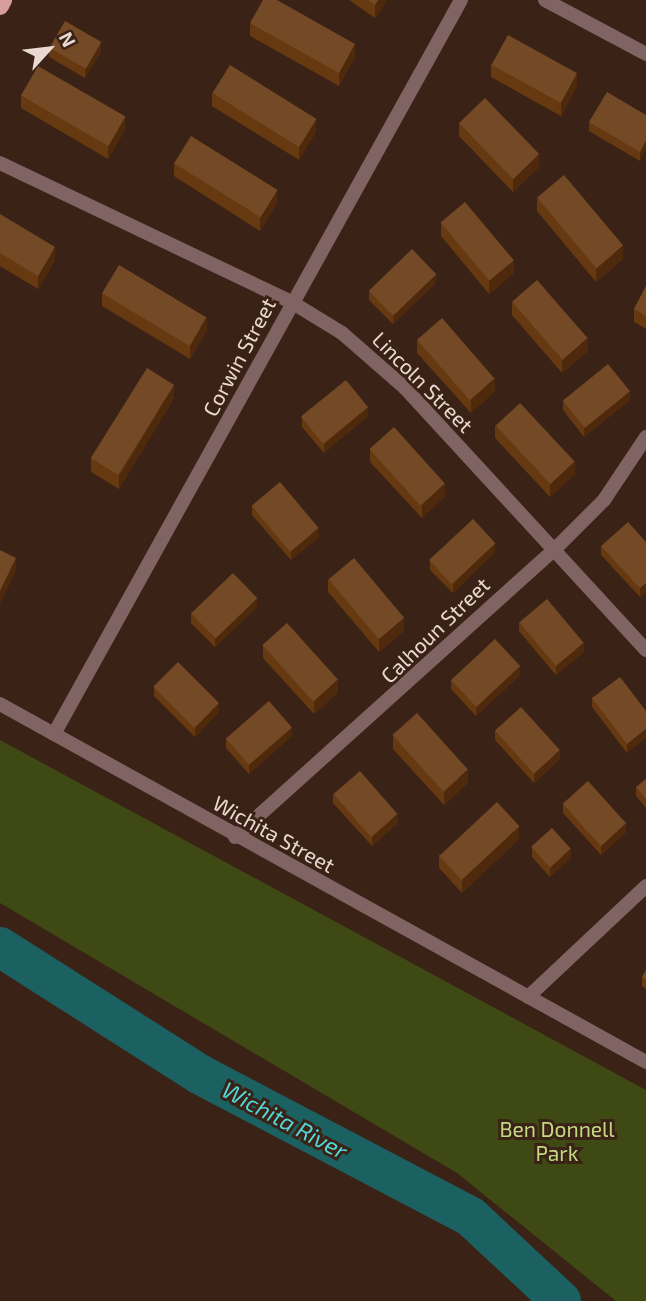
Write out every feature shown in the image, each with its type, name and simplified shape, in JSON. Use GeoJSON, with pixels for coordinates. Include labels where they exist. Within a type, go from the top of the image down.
{"type":"FeatureCollection","features":[{"type":"Feature","properties":{"kind":"main road"},"geometry":{"type":"LineString","coordinates":[[0,6],[3,0]]}},
{"type":"Feature","properties":{"kind":"street","name":"Corwin Street"},"geometry":{"type":"LineString","coordinates":[[54,734],[461,0]]}},
{"type":"Feature","properties":{"kind":"street"},"geometry":{"type":"LineString","coordinates":[[545,0],[646,54]]}},
{"type":"Feature","properties":{"kind":"street","name":"Lincoln Street"},"geometry":{"type":"LineString","coordinates":[[0,163],[293,303],[391,374],[646,650]]}},
{"type":"Feature","properties":{"kind":"street","name":"Calhoun Street"},"geometry":{"type":"LineString","coordinates":[[235,837],[552,551],[604,500],[646,437]]}},
{"type":"Feature","properties":{"kind":"street","name":"Wichita Street"},"geometry":{"type":"LineString","coordinates":[[0,704],[235,837],[646,1062]]}},
{"type":"Feature","properties":{"kind":"street"},"geometry":{"type":"LineString","coordinates":[[528,997],[646,886]]}},
{"type":"Feature","properties":{"kind":"green space","name":"Ben Donnell Park"},"geometry":{"type":"Polygon","coordinates":[[[0,740],[646,1090],[646,1301],[616,1301],[457,1173],[0,903],[0,740]]]}},
{"type":"Feature","properties":{"kind":"building"},"geometry":{"type":"Polygon","coordinates":[[[263,0],[277,0],[355,44],[339,73],[250,23],[263,0]]]}},
{"type":"Feature","properties":{"kind":"building"},"geometry":{"type":"Polygon","coordinates":[[[65,21],[101,42],[86,69],[50,48],[65,21]]]}},
{"type":"Feature","properties":{"kind":"building"},"geometry":{"type":"Polygon","coordinates":[[[508,35],[577,73],[561,103],[492,65],[508,35]]]}},
{"type":"Feature","properties":{"kind":"building"},"geometry":{"type":"Polygon","coordinates":[[[230,65],[317,119],[299,147],[213,93],[230,65]]]}},
{"type":"Feature","properties":{"kind":"building"},"geometry":{"type":"Polygon","coordinates":[[[38,66],[125,116],[108,146],[21,95],[38,66]]]}},
{"type":"Feature","properties":{"kind":"building"},"geometry":{"type":"Polygon","coordinates":[[[607,92],[646,115],[646,141],[640,152],[589,122],[607,92]]]}},
{"type":"Feature","properties":{"kind":"building"},"geometry":{"type":"Polygon","coordinates":[[[485,98],[539,154],[513,179],[459,123],[485,98]]]}},
{"type":"Feature","properties":{"kind":"building"},"geometry":{"type":"Polygon","coordinates":[[[191,136],[278,190],[261,217],[174,163],[191,136]]]}},
{"type":"Feature","properties":{"kind":"building"},"geometry":{"type":"Polygon","coordinates":[[[564,175],[623,245],[596,268],[537,197],[564,175]]]}},
{"type":"Feature","properties":{"kind":"building"},"geometry":{"type":"Polygon","coordinates":[[[465,202],[514,260],[489,281],[440,223],[465,202]]]}},
{"type":"Feature","properties":{"kind":"building"},"geometry":{"type":"Polygon","coordinates":[[[0,214],[55,247],[38,276],[0,253],[0,214]]]}},
{"type":"Feature","properties":{"kind":"building"},"geometry":{"type":"Polygon","coordinates":[[[412,249],[436,274],[393,316],[369,291],[412,249]]]}},
{"type":"Feature","properties":{"kind":"building"},"geometry":{"type":"Polygon","coordinates":[[[119,265],[206,318],[189,346],[102,293],[119,265]]]}},
{"type":"Feature","properties":{"kind":"building"},"geometry":{"type":"Polygon","coordinates":[[[537,280],[588,338],[563,360],[512,302],[537,280]]]}},
{"type":"Feature","properties":{"kind":"building"},"geometry":{"type":"Polygon","coordinates":[[[646,286],[646,316],[634,309],[646,286]]]}},
{"type":"Feature","properties":{"kind":"building"},"geometry":{"type":"Polygon","coordinates":[[[442,318],[494,378],[470,400],[417,340],[442,318]]]}},
{"type":"Feature","properties":{"kind":"building"},"geometry":{"type":"Polygon","coordinates":[[[608,364],[630,391],[585,428],[563,401],[608,364]]]}},
{"type":"Feature","properties":{"kind":"building"},"geometry":{"type":"Polygon","coordinates":[[[147,368],[174,385],[118,475],[91,458],[147,368]]]}},
{"type":"Feature","properties":{"kind":"building"},"geometry":{"type":"Polygon","coordinates":[[[346,380],[368,407],[323,444],[301,417],[346,380]]]}},
{"type":"Feature","properties":{"kind":"building"},"geometry":{"type":"Polygon","coordinates":[[[520,403],[575,462],[550,484],[496,426],[520,403]]]}},
{"type":"Feature","properties":{"kind":"building"},"geometry":{"type":"Polygon","coordinates":[[[394,427],[445,483],[420,506],[369,449],[394,427]]]}},
{"type":"Feature","properties":{"kind":"building"},"geometry":{"type":"Polygon","coordinates":[[[280,482],[319,528],[290,552],[252,506],[280,482]]]}},
{"type":"Feature","properties":{"kind":"building"},"geometry":{"type":"Polygon","coordinates":[[[473,519],[496,543],[452,584],[429,560],[473,519]]]}},
{"type":"Feature","properties":{"kind":"building"},"geometry":{"type":"Polygon","coordinates":[[[628,522],[646,542],[646,583],[640,588],[601,546],[628,522]]]}},
{"type":"Feature","properties":{"kind":"building"},"geometry":{"type":"Polygon","coordinates":[[[0,550],[16,558],[0,591],[0,550]]]}},
{"type":"Feature","properties":{"kind":"building"},"geometry":{"type":"Polygon","coordinates":[[[354,558],[404,618],[379,639],[329,579],[354,558]]]}},
{"type":"Feature","properties":{"kind":"building"},"geometry":{"type":"Polygon","coordinates":[[[233,573],[257,598],[216,638],[191,613],[233,573]]]}},
{"type":"Feature","properties":{"kind":"building"},"geometry":{"type":"Polygon","coordinates":[[[547,599],[584,643],[556,666],[519,622],[547,599]]]}},
{"type":"Feature","properties":{"kind":"building"},"geometry":{"type":"Polygon","coordinates":[[[287,623],[338,679],[313,702],[262,645],[287,623]]]}},
{"type":"Feature","properties":{"kind":"building"},"geometry":{"type":"Polygon","coordinates":[[[495,639],[520,666],[476,707],[451,680],[495,639]]]}},
{"type":"Feature","properties":{"kind":"building"},"geometry":{"type":"Polygon","coordinates":[[[178,662],[219,703],[194,728],[153,687],[178,662]]]}},
{"type":"Feature","properties":{"kind":"building"},"geometry":{"type":"Polygon","coordinates":[[[620,677],[646,711],[646,729],[627,744],[592,698],[620,677]]]}},
{"type":"Feature","properties":{"kind":"building"},"geometry":{"type":"Polygon","coordinates":[[[269,701],[292,727],[249,765],[226,738],[269,701]]]}},
{"type":"Feature","properties":{"kind":"building"},"geometry":{"type":"Polygon","coordinates":[[[521,707],[560,750],[534,774],[495,730],[521,707]]]}},
{"type":"Feature","properties":{"kind":"building"},"geometry":{"type":"Polygon","coordinates":[[[417,713],[468,769],[443,792],[392,735],[417,713]]]}},
{"type":"Feature","properties":{"kind":"building"},"geometry":{"type":"Polygon","coordinates":[[[360,771],[397,814],[371,837],[334,794],[360,771]]]}},
{"type":"Feature","properties":{"kind":"building"},"geometry":{"type":"Polygon","coordinates":[[[646,779],[646,799],[636,787],[646,779]]]}},
{"type":"Feature","properties":{"kind":"building"},"geometry":{"type":"Polygon","coordinates":[[[588,781],[626,823],[601,846],[563,804],[588,781]]]}},
{"type":"Feature","properties":{"kind":"building"},"geometry":{"type":"Polygon","coordinates":[[[497,802],[520,826],[462,880],[439,856],[497,802]]]}},
{"type":"Feature","properties":{"kind":"building"},"geometry":{"type":"Polygon","coordinates":[[[552,828],[571,849],[550,868],[531,847],[552,828]]]}},
{"type":"Feature","properties":{"kind":"waterway","name":"Wichita River"},"geometry":{"type":"LineString","coordinates":[[0,947],[199,1074],[471,1217],[561,1301]]}}]}
